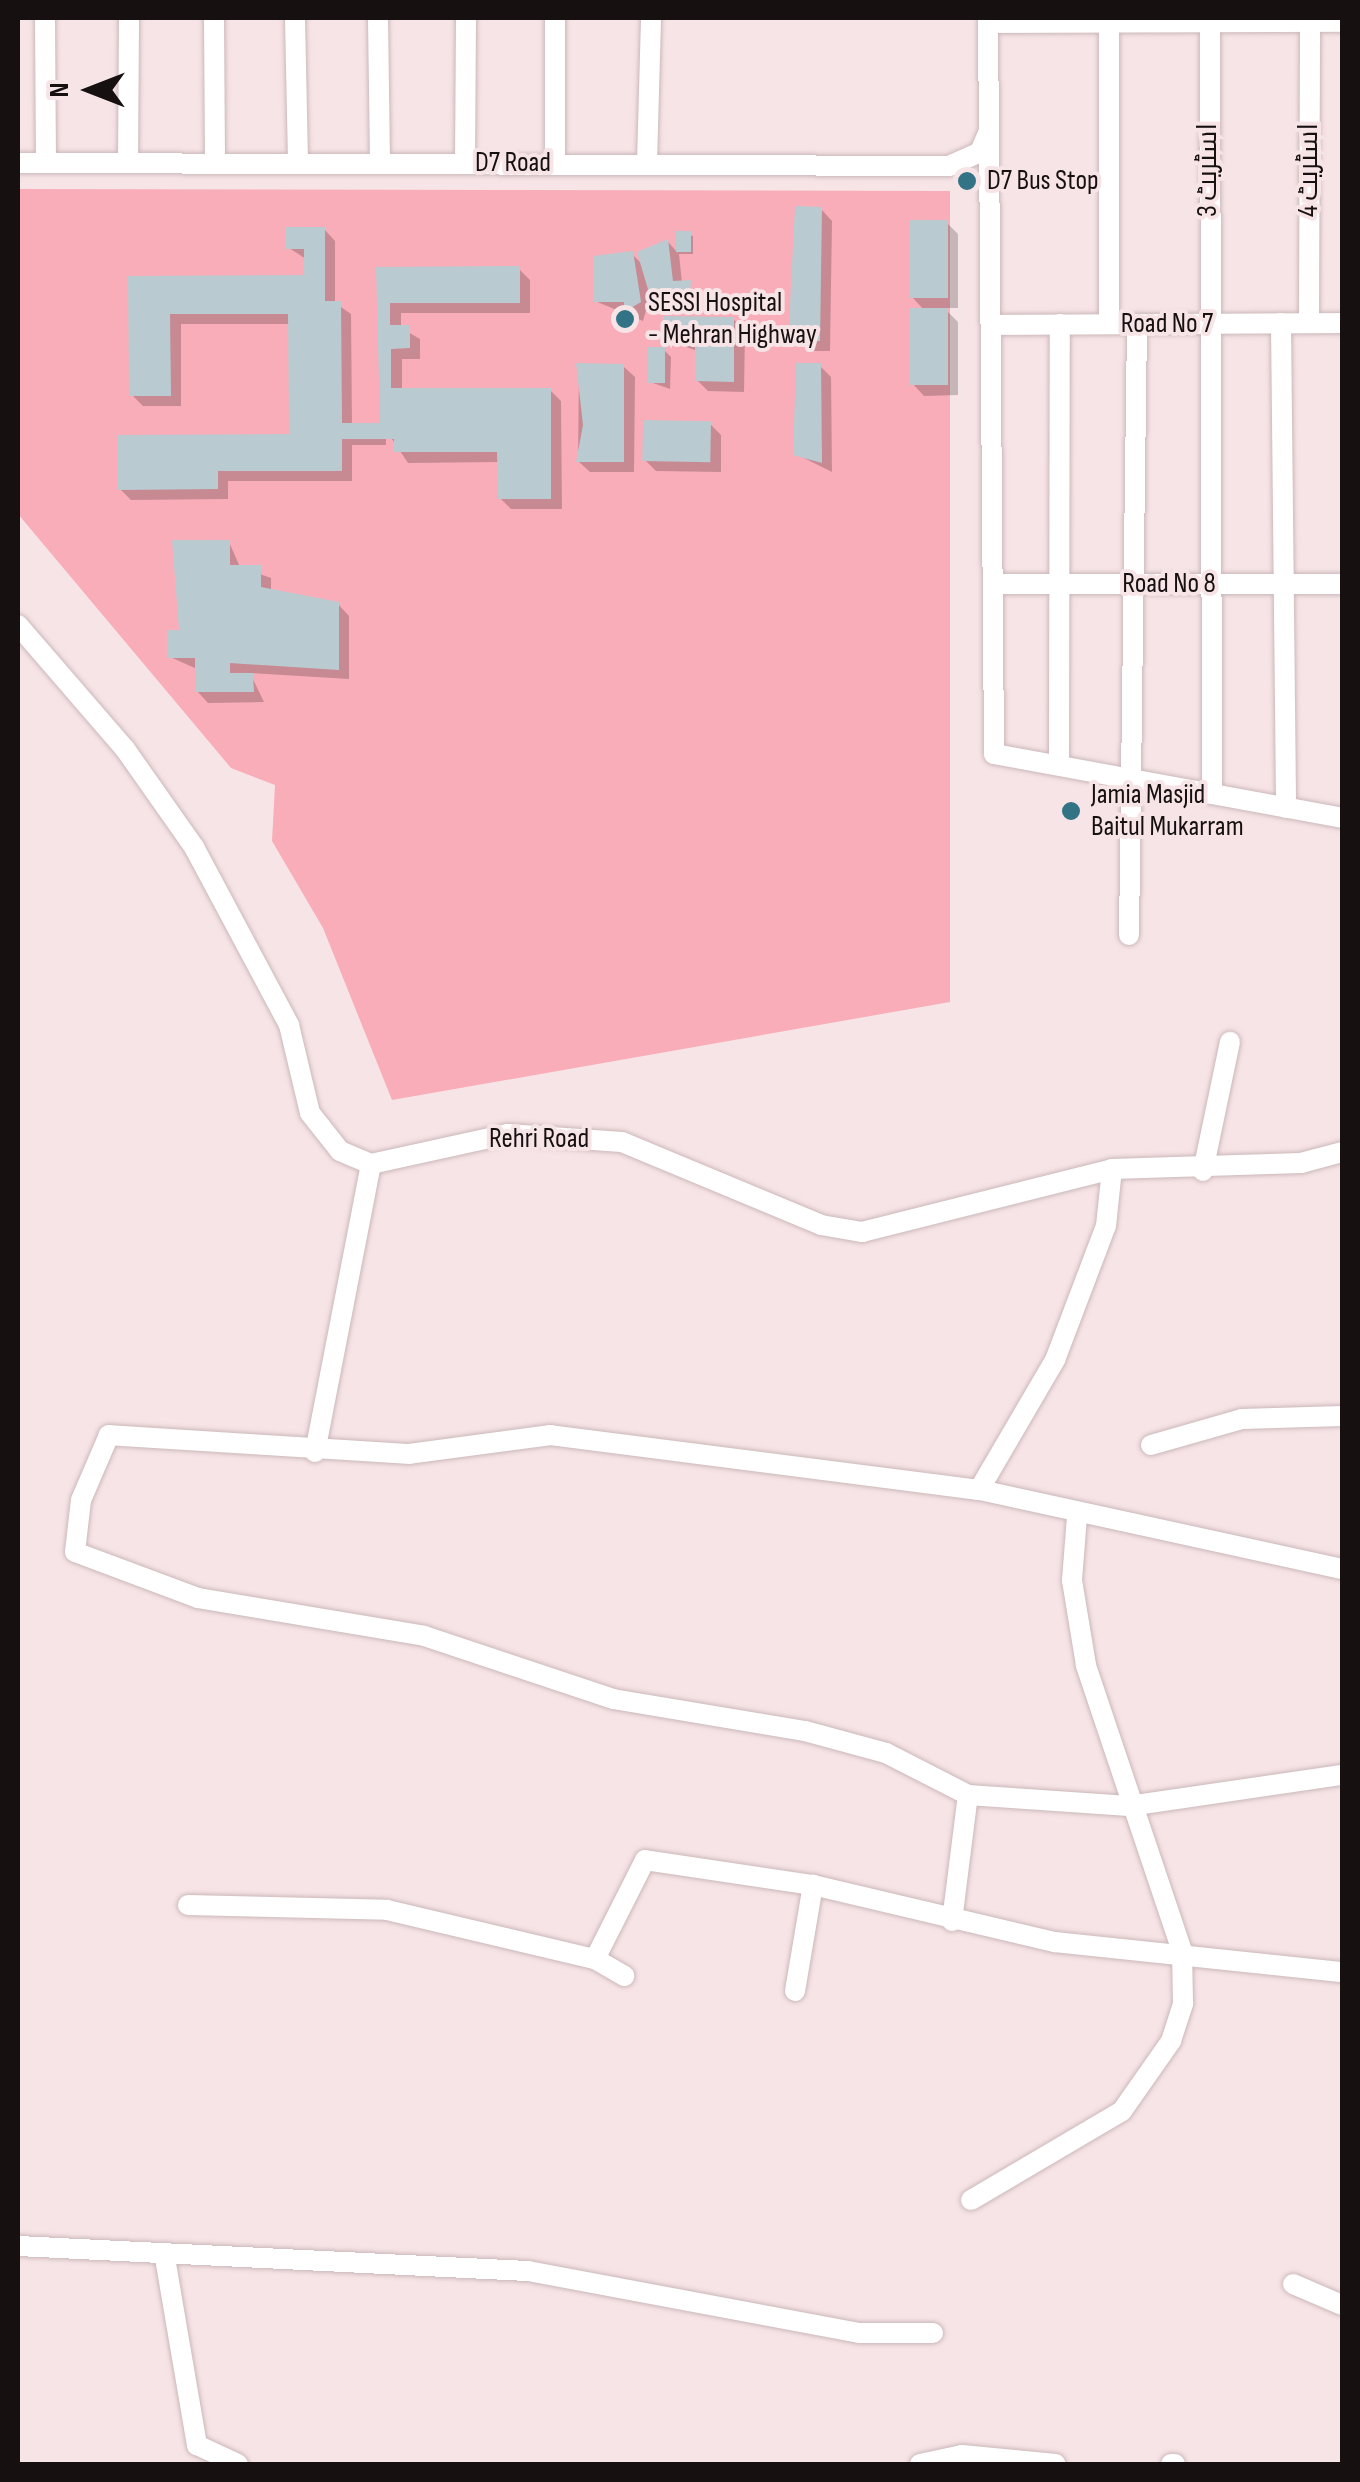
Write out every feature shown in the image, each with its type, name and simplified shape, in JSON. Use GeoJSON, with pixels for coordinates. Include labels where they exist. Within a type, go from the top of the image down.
{"type":"FeatureCollection","features":[{"type":"Feature","properties":{"kind":"street"},"geometry":{"type":"LineString","coordinates":[[45,18],[46,163]]}},
{"type":"Feature","properties":{"kind":"street"},"geometry":{"type":"LineString","coordinates":[[128,163],[129,18]]}},
{"type":"Feature","properties":{"kind":"street"},"geometry":{"type":"LineString","coordinates":[[214,18],[215,163]]}},
{"type":"Feature","properties":{"kind":"street"},"geometry":{"type":"LineString","coordinates":[[296,18],[298,163]]}},
{"type":"Feature","properties":{"kind":"street"},"geometry":{"type":"LineString","coordinates":[[378,18],[380,163]]}},
{"type":"Feature","properties":{"kind":"street"},"geometry":{"type":"LineString","coordinates":[[465,163],[466,18]]}},
{"type":"Feature","properties":{"kind":"street"},"geometry":{"type":"LineString","coordinates":[[555,18],[555,162]]}},
{"type":"Feature","properties":{"kind":"street"},"geometry":{"type":"LineString","coordinates":[[646,163],[650,18]]}},
{"type":"Feature","properties":{"kind":"street"},"geometry":{"type":"LineString","coordinates":[[1342,22],[988,20],[994,754],[1342,818]]}},
{"type":"Feature","properties":{"kind":"street"},"geometry":{"type":"LineString","coordinates":[[1109,20],[1109,324]]}},
{"type":"Feature","properties":{"kind":"street","name":"اسٹریٹ 3"},"geometry":{"type":"LineString","coordinates":[[1210,20],[1207,323],[1212,794]]}},
{"type":"Feature","properties":{"kind":"street","name":"اسٹریٹ 4"},"geometry":{"type":"LineString","coordinates":[[1309,323],[1310,20]]}},
{"type":"Feature","properties":{"kind":"street","name":"D7 Road"},"geometry":{"type":"LineString","coordinates":[[18,163],[948,166],[980,152],[990,129]]}},
{"type":"Feature","properties":{"kind":"street","name":"Road No 7"},"geometry":{"type":"LineString","coordinates":[[992,325],[1342,322]]}},
{"type":"Feature","properties":{"kind":"street"},"geometry":{"type":"LineString","coordinates":[[1281,323],[1286,808]]}},
{"type":"Feature","properties":{"kind":"street"},"geometry":{"type":"LineString","coordinates":[[1059,766],[1060,324]]}},
{"type":"Feature","properties":{"kind":"street"},"geometry":{"type":"LineString","coordinates":[[1129,936],[1137,584],[1137,324]]}},
{"type":"Feature","properties":{"kind":"street","name":"Road No 8"},"geometry":{"type":"LineString","coordinates":[[995,584],[1342,584]]}},
{"type":"Feature","properties":{"kind":"street"},"geometry":{"type":"LineString","coordinates":[[18,626],[126,748],[194,847],[289,1025],[310,1114],[340,1151],[371,1164],[316,1452]]}},
{"type":"Feature","properties":{"kind":"street"},"geometry":{"type":"LineString","coordinates":[[1203,1171],[1230,1042]]}},
{"type":"Feature","properties":{"kind":"street","name":"Rehri Road"},"geometry":{"type":"LineString","coordinates":[[371,1164],[508,1134],[622,1142],[821,1225],[862,1232],[1112,1169],[1203,1171],[1342,1152]]}},
{"type":"Feature","properties":{"kind":"street"},"geometry":{"type":"LineString","coordinates":[[979,1490],[1054,1360],[1106,1226],[1112,1169]]}},
{"type":"Feature","properties":{"kind":"street"},"geometry":{"type":"LineString","coordinates":[[1151,1445],[1242,1419],[1342,1416]]}},
{"type":"Feature","properties":{"kind":"street"},"geometry":{"type":"LineString","coordinates":[[1342,1569],[1282,1550],[1078,1516],[979,1490],[551,1434],[409,1454],[316,1452],[109,1434],[80,1500],[76,1555],[198,1598],[424,1636],[612,1699],[805,1731],[886,1753],[968,1794],[1129,1806],[1342,1774]]}},
{"type":"Feature","properties":{"kind":"street"},"geometry":{"type":"LineString","coordinates":[[971,2200],[1122,2111],[1177,2024],[1182,1951],[1129,1806],[1075,1604],[1078,1516]]}},
{"type":"Feature","properties":{"kind":"street"},"geometry":{"type":"LineString","coordinates":[[952,1921],[968,1794]]}},
{"type":"Feature","properties":{"kind":"street"},"geometry":{"type":"LineString","coordinates":[[595,1959],[644,1860],[813,1885],[952,1921],[1055,1942],[1182,1951],[1342,1972]]}},
{"type":"Feature","properties":{"kind":"street"},"geometry":{"type":"LineString","coordinates":[[795,1991],[813,1885]]}},
{"type":"Feature","properties":{"kind":"street"},"geometry":{"type":"LineString","coordinates":[[188,1905],[388,1910],[595,1959],[625,1976]]}},
{"type":"Feature","properties":{"kind":"street"},"geometry":{"type":"LineString","coordinates":[[18,2246],[165,2258],[333,2255],[528,2271],[859,2333],[933,2334]]}},
{"type":"Feature","properties":{"kind":"street"},"geometry":{"type":"LineString","coordinates":[[165,2258],[198,2445],[238,2464]]}},
{"type":"Feature","properties":{"kind":"street"},"geometry":{"type":"LineString","coordinates":[[1293,2284],[1342,2305]]}},
{"type":"Feature","properties":{"kind":"street"},"geometry":{"type":"LineString","coordinates":[[920,2464],[962,2455],[1056,2464]]}},
{"type":"Feature","properties":{"kind":"shaded area"},"geometry":{"type":"Polygon","coordinates":[[[18,189],[950,191],[950,1002],[392,1100],[323,928],[272,841],[275,785],[231,768],[18,514],[18,189]]]}},
{"type":"Feature","properties":{"kind":"building"},"geometry":{"type":"Polygon","coordinates":[[[795,206],[822,207],[820,341],[800,341],[789,324],[795,206]]]}},
{"type":"Feature","properties":{"kind":"building"},"geometry":{"type":"Polygon","coordinates":[[[909,220],[948,220],[948,298],[909,298],[909,220]]]}},
{"type":"Feature","properties":{"kind":"building"},"geometry":{"type":"Polygon","coordinates":[[[286,227],[325,227],[325,301],[341,301],[342,423],[380,423],[376,267],[520,266],[520,303],[390,303],[390,325],[410,325],[410,348],[391,349],[391,388],[551,388],[551,499],[498,499],[497,452],[394,452],[394,439],[342,439],[342,471],[218,471],[218,489],[118,490],[117,435],[289,434],[288,314],[170,314],[171,396],[129,396],[128,276],[304,275],[304,249],[286,249],[286,227]]]}},
{"type":"Feature","properties":{"kind":"building"},"geometry":{"type":"Polygon","coordinates":[[[676,231],[691,231],[691,252],[676,252],[676,231]]]}},
{"type":"Feature","properties":{"kind":"building"},"geometry":{"type":"Polygon","coordinates":[[[668,239],[673,281],[691,280],[690,294],[652,303],[637,252],[668,239]]]}},
{"type":"Feature","properties":{"kind":"building"},"geometry":{"type":"Polygon","coordinates":[[[633,251],[641,302],[624,312],[624,302],[593,302],[593,256],[633,251]]]}},
{"type":"Feature","properties":{"kind":"building"},"geometry":{"type":"Polygon","coordinates":[[[909,308],[948,308],[948,385],[909,385],[909,308]]]}},
{"type":"Feature","properties":{"kind":"building"},"geometry":{"type":"Polygon","coordinates":[[[663,316],[734,317],[734,382],[695,381],[695,341],[663,341],[663,316]]]}},
{"type":"Feature","properties":{"kind":"building"},"geometry":{"type":"Polygon","coordinates":[[[648,347],[665,347],[665,383],[648,383],[648,347]]]}},
{"type":"Feature","properties":{"kind":"building"},"geometry":{"type":"Polygon","coordinates":[[[576,363],[624,364],[624,462],[576,462],[583,425],[576,363]]]}},
{"type":"Feature","properties":{"kind":"building"},"geometry":{"type":"Polygon","coordinates":[[[796,363],[821,363],[822,463],[793,455],[796,363]]]}},
{"type":"Feature","properties":{"kind":"building"},"geometry":{"type":"Polygon","coordinates":[[[643,420],[711,421],[710,462],[642,461],[643,420]]]}},
{"type":"Feature","properties":{"kind":"building"},"geometry":{"type":"Polygon","coordinates":[[[172,540],[230,540],[230,565],[261,565],[261,587],[339,602],[339,670],[230,663],[230,673],[253,673],[254,692],[195,692],[195,658],[167,658],[167,630],[179,630],[172,540]]]}},
{"type":"Feature","properties":{"kind":"place","name":"D7 Bus Stop"},"geometry":{"type":"Point","coordinates":[967,181]}},
{"type":"Feature","properties":{"kind":"place","name":"SESSI Hospital - Mehran Highway"},"geometry":{"type":"Point","coordinates":[625,319]}},
{"type":"Feature","properties":{"kind":"place","name":"Jamia Masjid Baitul Mukarram"},"geometry":{"type":"Point","coordinates":[1071,811]}}]}
